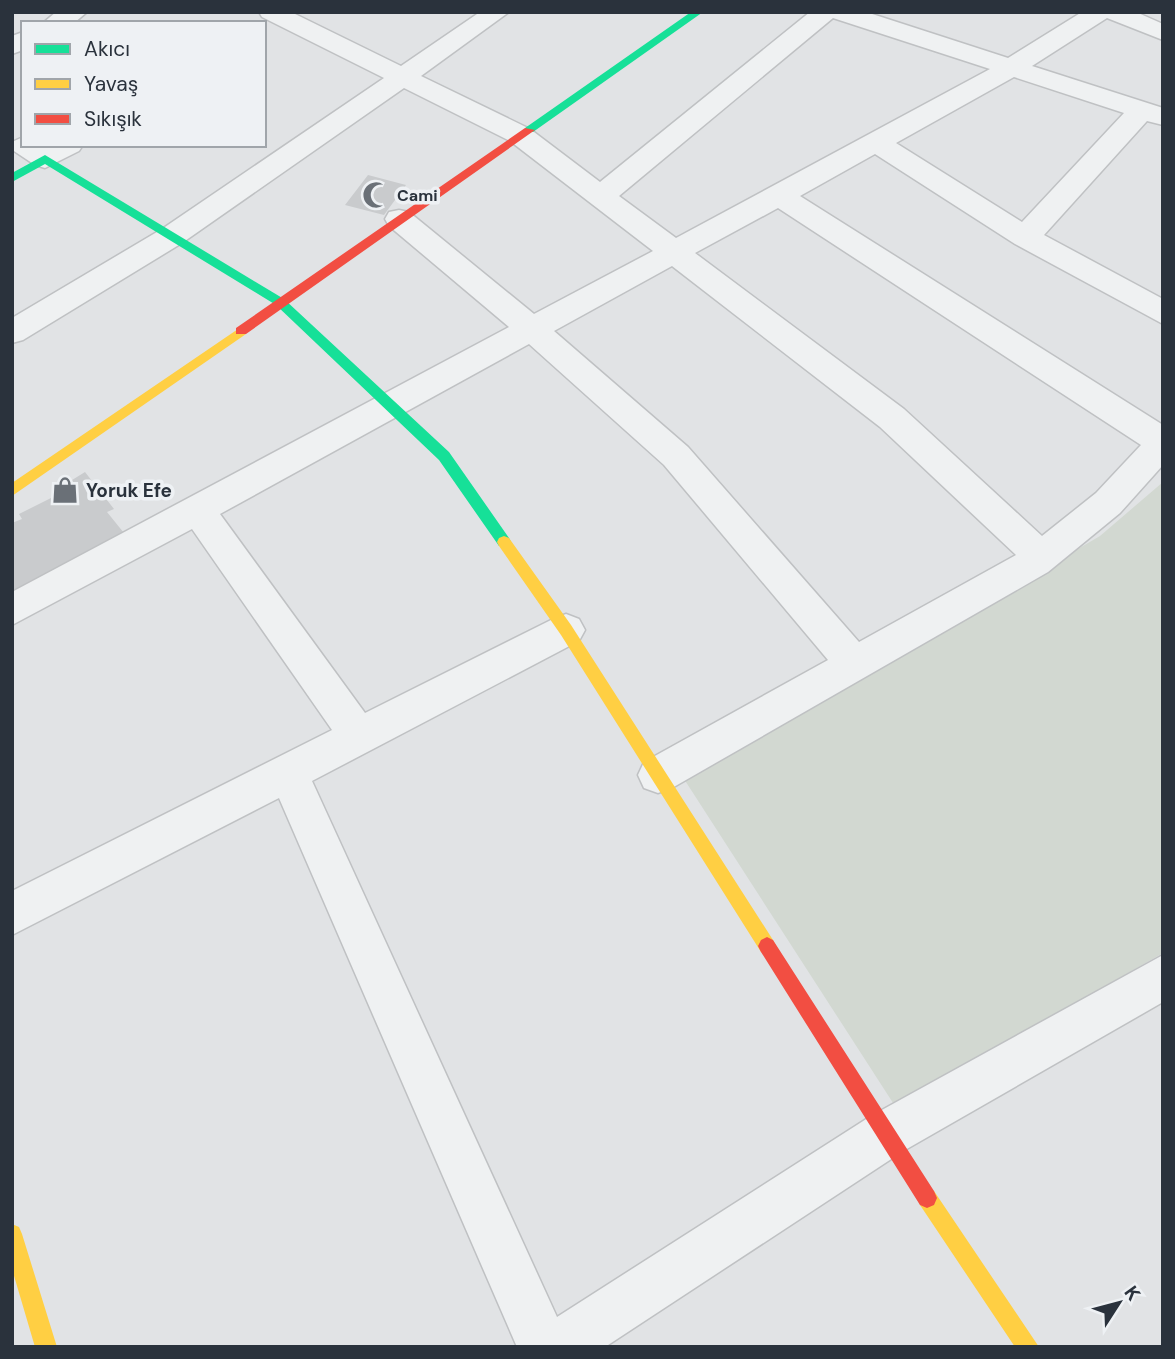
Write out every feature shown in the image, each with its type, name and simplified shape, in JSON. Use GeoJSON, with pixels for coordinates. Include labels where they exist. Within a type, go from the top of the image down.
{"type":"FeatureCollection","features":[{"type":"Feature","properties":{"kind":"street"},"geometry":{"type":"LineString","coordinates":[[59,21],[75,12]]}},
{"type":"Feature","properties":{"kind":"street"},"geometry":{"type":"LineString","coordinates":[[12,332],[172,236],[497,12]]}},
{"type":"Feature","properties":{"kind":"street"},"geometry":{"type":"LineString","coordinates":[[12,491],[90,440],[280,302],[698,12]]}},
{"type":"Feature","properties":{"kind":"street"},"geometry":{"type":"LineString","coordinates":[[601,196],[825,12]]}},
{"type":"Feature","properties":{"kind":"street"},"geometry":{"type":"LineString","coordinates":[[840,12],[1152,114],[1025,237]]}},
{"type":"Feature","properties":{"kind":"street"},"geometry":{"type":"LineString","coordinates":[[12,610],[876,143],[1009,69],[1099,12]]}},
{"type":"Feature","properties":{"kind":"street"},"geometry":{"type":"LineString","coordinates":[[1114,12],[1163,33]]}},
{"type":"Feature","properties":{"kind":"street"},"geometry":{"type":"LineString","coordinates":[[266,36],[291,16],[403,77],[520,135],[892,418],[1041,557]]}},
{"type":"Feature","properties":{"kind":"street"},"geometry":{"type":"LineString","coordinates":[[876,143],[1025,237],[1163,313]]}},
{"type":"Feature","properties":{"kind":"street"},"geometry":{"type":"LineString","coordinates":[[12,178],[30,150],[53,147]]}},
{"type":"Feature","properties":{"kind":"street"},"geometry":{"type":"LineString","coordinates":[[30,150],[280,302],[444,456],[566,630],[966,1259],[1028,1347]]}},
{"type":"Feature","properties":{"kind":"street"},"geometry":{"type":"LineString","coordinates":[[658,775],[1041,557],[1108,503],[1163,442],[778,195]]}},
{"type":"Feature","properties":{"kind":"street"},"geometry":{"type":"LineString","coordinates":[[399,219],[532,329],[676,456],[855,664]]}},
{"type":"Feature","properties":{"kind":"street"},"geometry":{"type":"LineString","coordinates":[[198,510],[359,738]]}},
{"type":"Feature","properties":{"kind":"street"},"geometry":{"type":"LineString","coordinates":[[12,914],[289,775],[566,630]]}},
{"type":"Feature","properties":{"kind":"street"},"geometry":{"type":"LineString","coordinates":[[289,775],[544,1347]]}},
{"type":"Feature","properties":{"kind":"street"},"geometry":{"type":"LineString","coordinates":[[558,1347],[888,1133],[1163,977]]}},
{"type":"Feature","properties":{"kind":"street"},"geometry":{"type":"LineString","coordinates":[[12,1234],[47,1347]]}},
{"type":"Feature","properties":{"kind":"shaded area"},"geometry":{"type":"Polygon","coordinates":[[[1163,482],[1163,953],[895,1106],[684,779],[1100,536],[1163,482]]]}},
{"type":"Feature","properties":{"kind":"building","name":"Cami"},"geometry":{"type":"Polygon","coordinates":[[[368,175],[406,185],[384,215],[345,205],[368,175]]]}},
{"type":"Feature","properties":{"kind":"building"},"geometry":{"type":"Polygon","coordinates":[[[85,472],[114,509],[107,512],[128,538],[12,597],[12,523],[22,519],[19,514],[57,495],[56,490],[85,472]]]}},
{"type":"Feature","properties":{"kind":"traffic: fast"},"geometry":{"type":"LineString","coordinates":[[529,130],[698,12]]}},
{"type":"Feature","properties":{"kind":"traffic: fast"},"geometry":{"type":"LineString","coordinates":[[12,178],[45,159],[280,302],[444,456],[504,542]]}},
{"type":"Feature","properties":{"kind":"traffic: slow"},"geometry":{"type":"LineString","coordinates":[[12,491],[241,331]]}},
{"type":"Feature","properties":{"kind":"traffic: slow"},"geometry":{"type":"LineString","coordinates":[[504,542],[566,630],[767,946]]}},
{"type":"Feature","properties":{"kind":"traffic: slow"},"geometry":{"type":"LineString","coordinates":[[927,1198],[1028,1347]]}},
{"type":"Feature","properties":{"kind":"traffic: slow"},"geometry":{"type":"LineString","coordinates":[[12,1234],[46,1347]]}},
{"type":"Feature","properties":{"kind":"traffic: jam"},"geometry":{"type":"LineString","coordinates":[[241,331],[529,130]]}},
{"type":"Feature","properties":{"kind":"traffic: jam"},"geometry":{"type":"LineString","coordinates":[[767,946],[927,1198]]}},
{"type":"Feature","properties":{"kind":"place","name":"Cami"},"geometry":{"type":"Point","coordinates":[376,195]}},
{"type":"Feature","properties":{"kind":"place","name":"Yoruk Efe"},"geometry":{"type":"Point","coordinates":[65,490]}}]}
